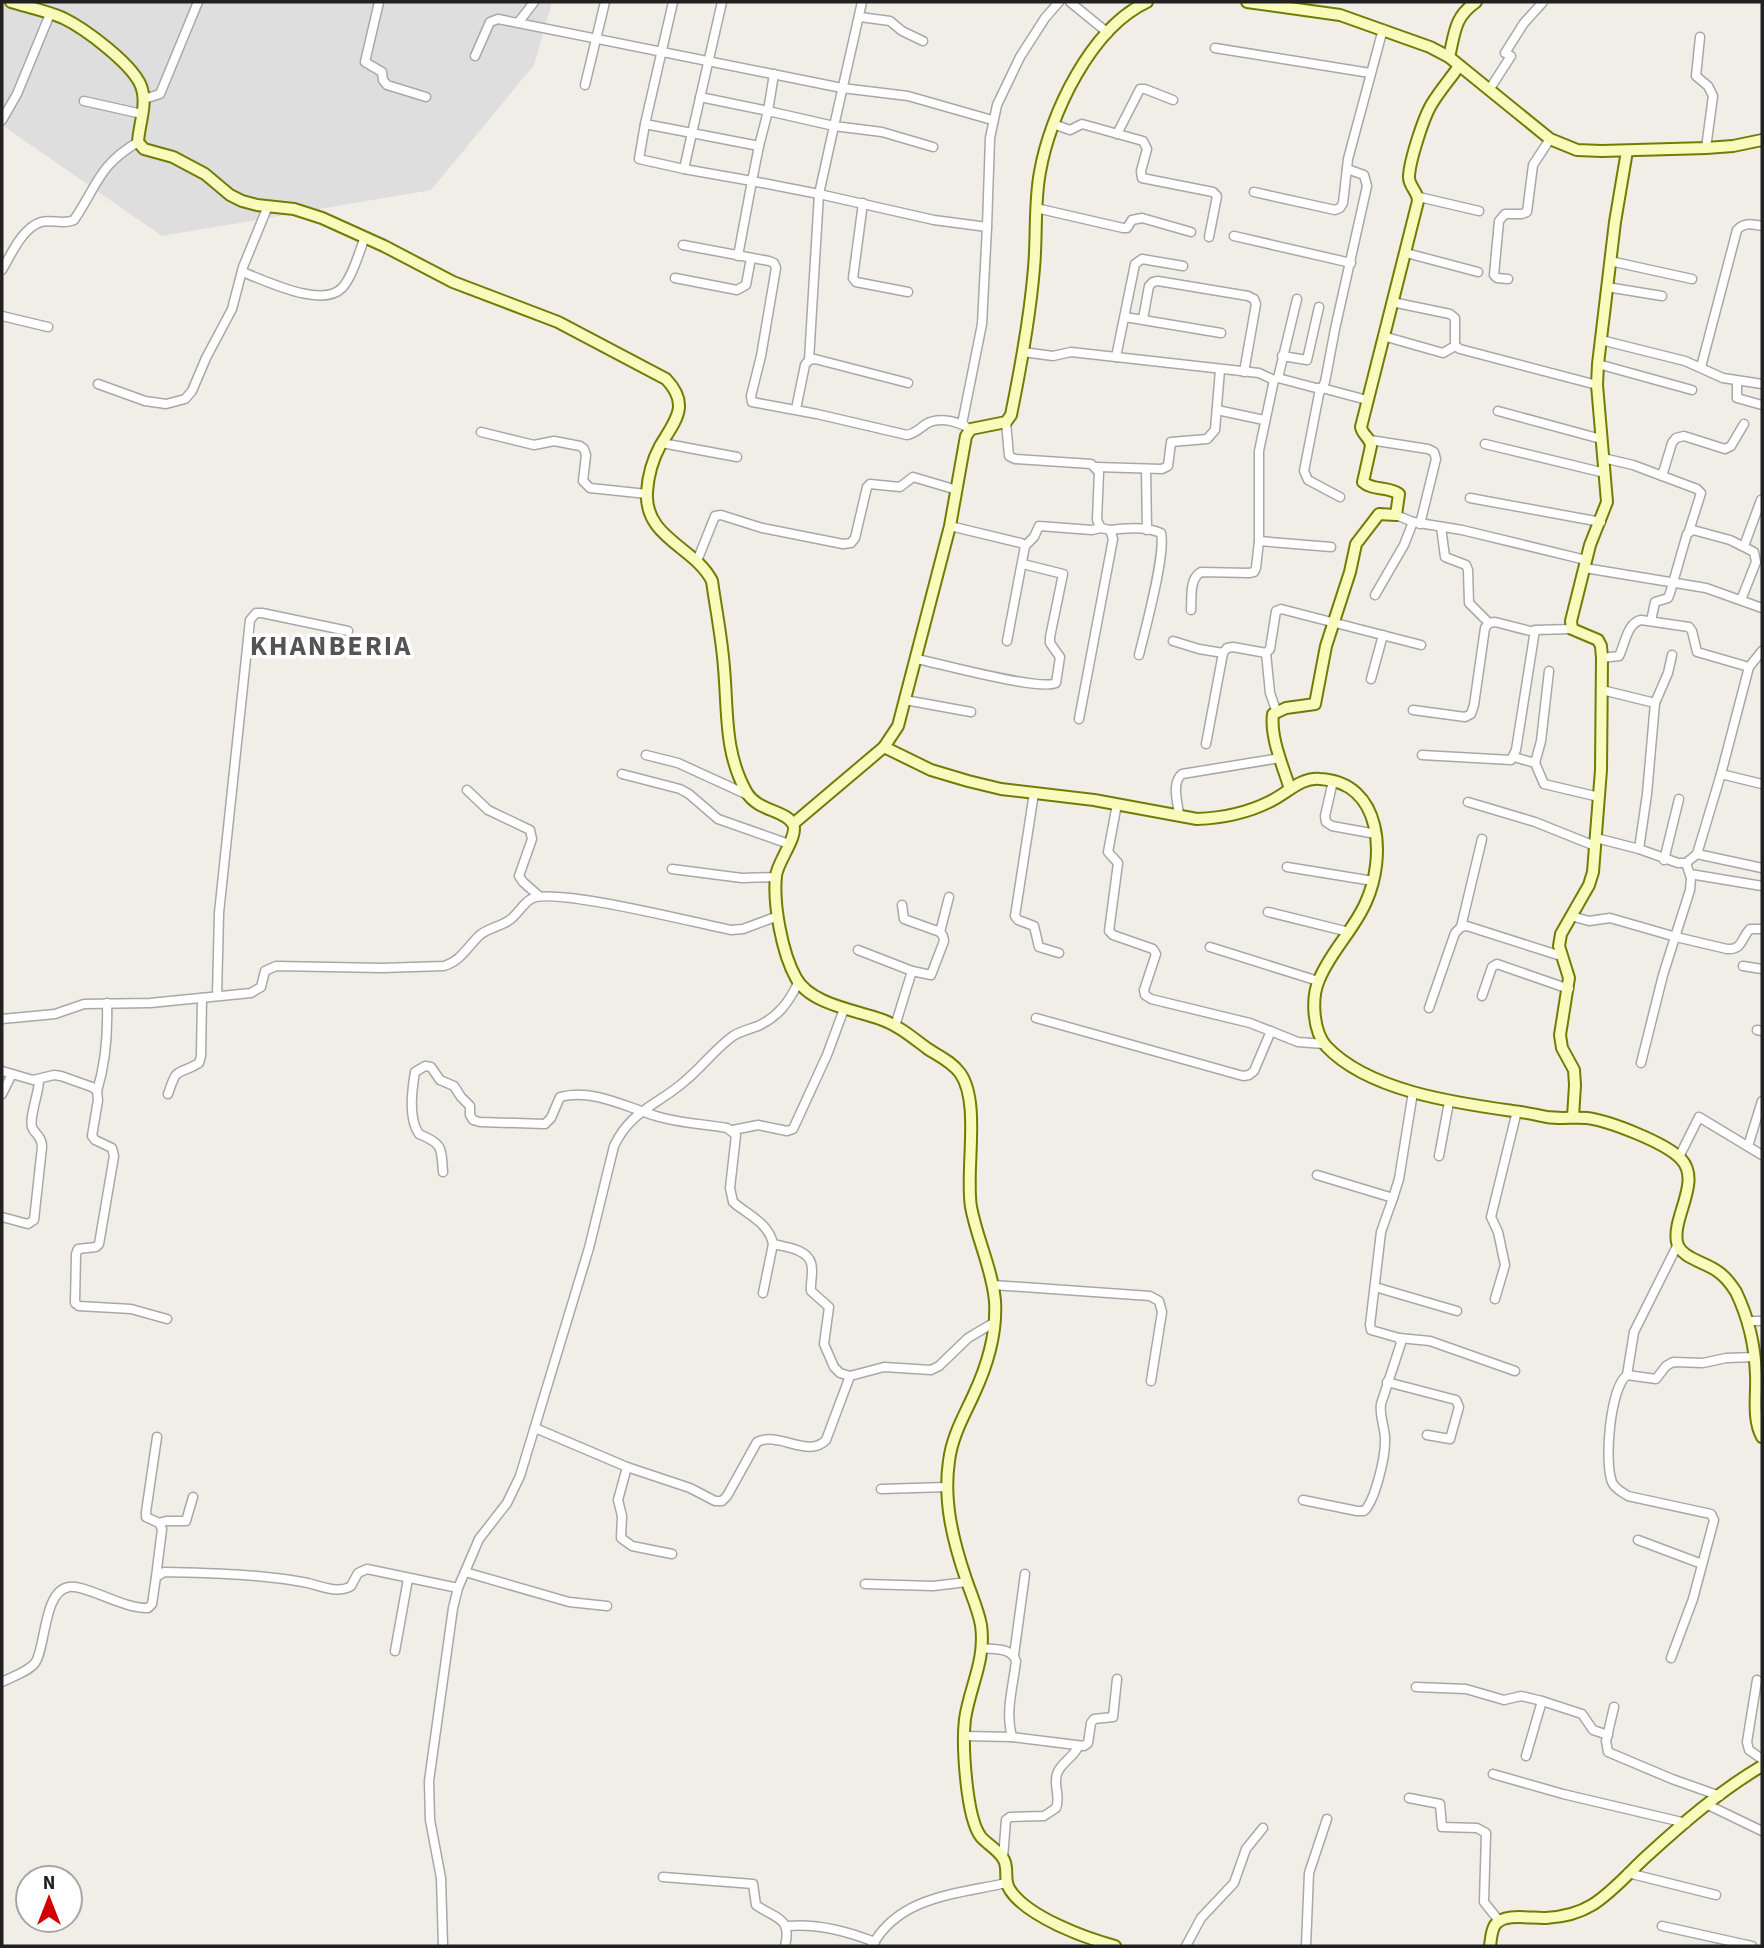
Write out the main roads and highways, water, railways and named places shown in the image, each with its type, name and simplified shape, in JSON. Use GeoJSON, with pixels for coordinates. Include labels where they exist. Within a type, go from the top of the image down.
{"type":"FeatureCollection","features":[{"type":"Feature","properties":{"kind":"district","name":"KHANBERIA"},"geometry":{"type":"Point","coordinates":[331,646]}}]}
